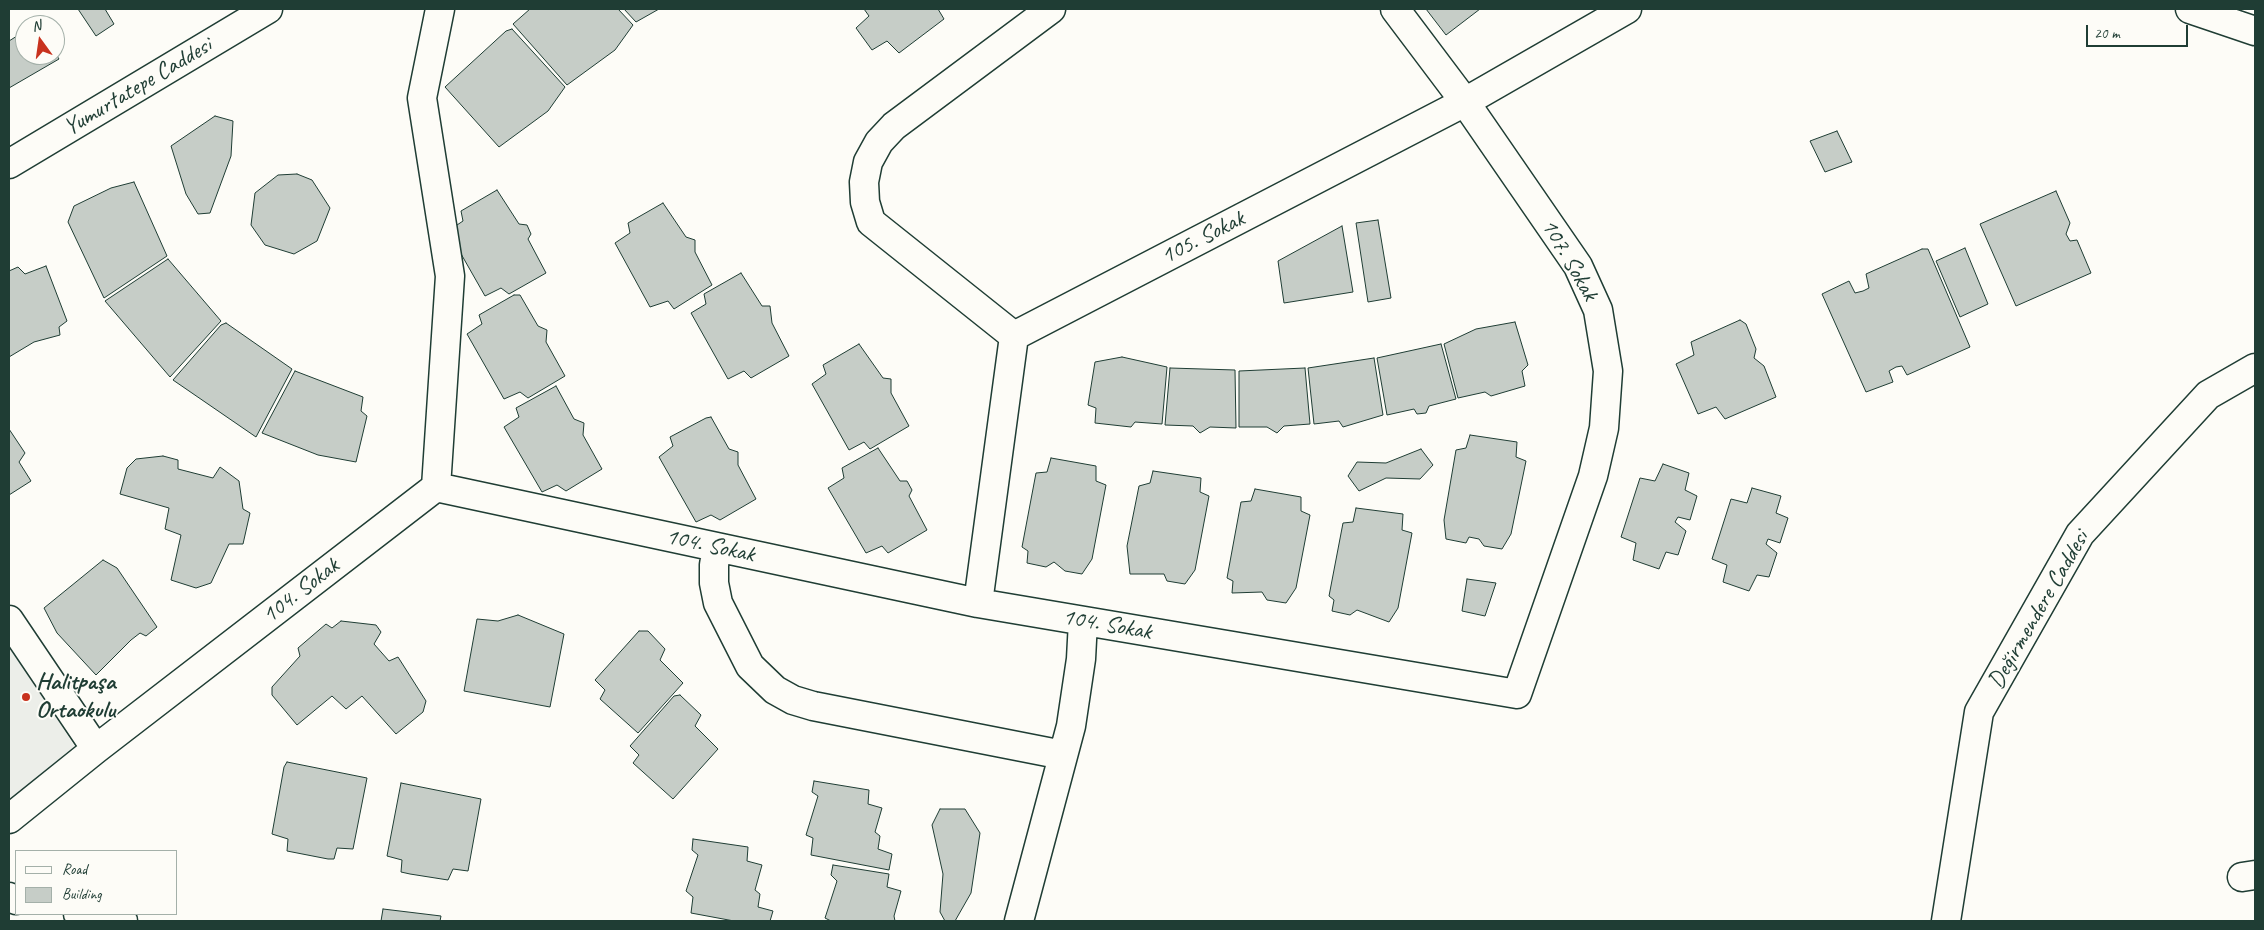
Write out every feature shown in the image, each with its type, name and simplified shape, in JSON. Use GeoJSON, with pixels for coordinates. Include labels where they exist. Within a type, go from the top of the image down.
{"type":"FeatureCollection","features":[{"type":"Feature","properties":{"kind":"street","name":"Yumurtatepe Caddesi"},"geometry":{"type":"LineString","coordinates":[[9,164],[268,9]]}},
{"type":"Feature","properties":{"kind":"street"},"geometry":{"type":"LineString","coordinates":[[436,487],[450,276],[422,98],[440,9]]}},
{"type":"Feature","properties":{"kind":"street"},"geometry":{"type":"LineString","coordinates":[[978,603],[1014,336],[871,222],[865,202],[864,182],[868,162],[879,142],[894,126],[1051,9]]}},
{"type":"Feature","properties":{"kind":"street","name":"107. Sokak"},"geometry":{"type":"LineString","coordinates":[[1395,9],[1465,102],[1578,266],[1598,310],[1608,371],[1604,428],[1594,476],[1518,694]]}},
{"type":"Feature","properties":{"kind":"street","name":"105. Sokak"},"geometry":{"type":"LineString","coordinates":[[1014,336],[1465,102],[1627,9]]}},
{"type":"Feature","properties":{"kind":"street"},"geometry":{"type":"LineString","coordinates":[[2190,9],[2255,31]]}},
{"type":"Feature","properties":{"kind":"street","name":"Değirmendere Caddesi"},"geometry":{"type":"LineString","coordinates":[[1946,921],[1979,712],[2080,534],[2208,395],[2255,368]]}},
{"type":"Feature","properties":{"kind":"street","name":"104. Sokak"},"geometry":{"type":"LineString","coordinates":[[9,819],[96,749],[436,487],[978,603],[1518,694]]}},
{"type":"Feature","properties":{"kind":"street"},"geometry":{"type":"LineString","coordinates":[[717,547],[714,583],[718,603],[750,666],[774,690],[793,700],[813,706],[1063,755]]}},
{"type":"Feature","properties":{"kind":"street"},"geometry":{"type":"LineString","coordinates":[[9,620],[96,749]]}},
{"type":"Feature","properties":{"kind":"street"},"geometry":{"type":"LineString","coordinates":[[1019,921],[1077,696],[1083,621]]}},
{"type":"Feature","properties":{"kind":"street"},"geometry":{"type":"LineString","coordinates":[[84,915],[123,921]]}},
{"type":"Feature","properties":{"kind":"shaded area","name":"Halitpaşa Ortaokulu"},"geometry":{"type":"Polygon","coordinates":[[[9,645],[77,750],[9,799],[9,645]]]}},
{"type":"Feature","properties":{"kind":"building"},"geometry":{"type":"Polygon","coordinates":[[[78,9],[105,9],[114,24],[96,36],[78,9]]]}},
{"type":"Feature","properties":{"kind":"building"},"geometry":{"type":"Polygon","coordinates":[[[530,9],[618,9],[633,25],[615,50],[567,85],[513,24],[530,9]]]}},
{"type":"Feature","properties":{"kind":"building"},"geometry":{"type":"Polygon","coordinates":[[[624,9],[659,9],[636,22],[624,9]]]}},
{"type":"Feature","properties":{"kind":"building"},"geometry":{"type":"Polygon","coordinates":[[[864,9],[938,9],[944,19],[899,53],[887,41],[872,50],[856,28],[869,16],[864,9]]]}},
{"type":"Feature","properties":{"kind":"building"},"geometry":{"type":"Polygon","coordinates":[[[1426,9],[1480,9],[1446,35],[1426,9]]]}},
{"type":"Feature","properties":{"kind":"building"},"geometry":{"type":"Polygon","coordinates":[[[512,29],[565,87],[548,111],[499,147],[445,87],[506,31],[512,29]]]}},
{"type":"Feature","properties":{"kind":"building"},"geometry":{"type":"Polygon","coordinates":[[[15,37],[15,65],[49,65],[9,88],[9,41],[15,37]]]}},
{"type":"Feature","properties":{"kind":"building"},"geometry":{"type":"Polygon","coordinates":[[[215,116],[233,121],[231,156],[210,213],[198,214],[186,194],[171,146],[215,116]]]}},
{"type":"Feature","properties":{"kind":"building"},"geometry":{"type":"Polygon","coordinates":[[[1837,131],[1852,162],[1825,172],[1810,141],[1837,131]]]}},
{"type":"Feature","properties":{"kind":"building"},"geometry":{"type":"Polygon","coordinates":[[[297,174],[312,180],[330,208],[317,241],[294,254],[265,245],[251,225],[255,193],[278,175],[297,174]]]}},
{"type":"Feature","properties":{"kind":"building"},"geometry":{"type":"Polygon","coordinates":[[[134,182],[167,256],[104,298],[68,222],[74,206],[111,188],[134,182]]]}},
{"type":"Feature","properties":{"kind":"building"},"geometry":{"type":"Polygon","coordinates":[[[497,190],[519,224],[527,225],[531,234],[528,239],[546,273],[509,294],[501,288],[485,296],[448,231],[463,221],[461,211],[497,190]]]}},
{"type":"Feature","properties":{"kind":"building"},"geometry":{"type":"Polygon","coordinates":[[[2056,191],[2070,223],[2066,234],[2070,241],[2077,240],[2091,273],[2016,306],[1980,224],[2056,191]]]}},
{"type":"Feature","properties":{"kind":"building"},"geometry":{"type":"Polygon","coordinates":[[[663,203],[686,237],[695,240],[695,252],[712,285],[674,309],[668,301],[650,307],[615,243],[630,233],[628,223],[663,203]]]}},
{"type":"Feature","properties":{"kind":"building"},"geometry":{"type":"Polygon","coordinates":[[[1378,220],[1391,298],[1368,302],[1356,223],[1378,220]]]}},
{"type":"Feature","properties":{"kind":"building"},"geometry":{"type":"Polygon","coordinates":[[[1342,226],[1353,292],[1284,303],[1278,261],[1342,226]]]}},
{"type":"Feature","properties":{"kind":"building"},"geometry":{"type":"Polygon","coordinates":[[[1965,248],[1988,304],[1960,317],[1936,261],[1965,248]]]}},
{"type":"Feature","properties":{"kind":"building"},"geometry":{"type":"Polygon","coordinates":[[[1922,249],[1928,249],[1970,347],[1907,375],[1902,366],[1896,367],[1889,371],[1893,382],[1866,392],[1822,294],[1849,281],[1855,293],[1863,291],[1869,288],[1866,274],[1922,249]]]}},
{"type":"Feature","properties":{"kind":"building"},"geometry":{"type":"Polygon","coordinates":[[[168,259],[221,321],[170,377],[105,301],[168,259]]]}},
{"type":"Feature","properties":{"kind":"building"},"geometry":{"type":"Polygon","coordinates":[[[46,266],[67,321],[59,327],[60,335],[34,342],[9,357],[9,271],[18,267],[25,274],[46,266]]]}},
{"type":"Feature","properties":{"kind":"building"},"geometry":{"type":"Polygon","coordinates":[[[741,273],[762,306],[770,306],[772,323],[789,356],[751,378],[744,371],[728,379],[691,313],[706,304],[704,294],[741,273]]]}},
{"type":"Feature","properties":{"kind":"building"},"geometry":{"type":"Polygon","coordinates":[[[514,295],[520,295],[538,326],[547,330],[546,342],[565,376],[528,398],[520,392],[504,399],[467,334],[482,324],[479,315],[514,295]]]}},
{"type":"Feature","properties":{"kind":"building"},"geometry":{"type":"Polygon","coordinates":[[[1740,320],[1746,324],[1756,349],[1754,358],[1764,366],[1776,397],[1725,419],[1716,407],[1698,414],[1676,364],[1694,355],[1691,342],[1740,320]]]}},
{"type":"Feature","properties":{"kind":"building"},"geometry":{"type":"Polygon","coordinates":[[[1515,322],[1528,365],[1522,371],[1525,386],[1491,396],[1485,392],[1458,398],[1444,344],[1476,329],[1515,322]]]}},
{"type":"Feature","properties":{"kind":"building"},"geometry":{"type":"Polygon","coordinates":[[[226,323],[292,369],[256,437],[173,380],[221,325],[226,323]]]}},
{"type":"Feature","properties":{"kind":"building"},"geometry":{"type":"Polygon","coordinates":[[[859,344],[883,378],[891,379],[891,393],[909,426],[870,449],[864,442],[849,450],[812,384],[826,374],[823,365],[859,344]]]}},
{"type":"Feature","properties":{"kind":"building"},"geometry":{"type":"Polygon","coordinates":[[[1441,344],[1456,399],[1429,406],[1426,413],[1417,414],[1414,409],[1387,415],[1377,358],[1441,344]]]}},
{"type":"Feature","properties":{"kind":"building"},"geometry":{"type":"Polygon","coordinates":[[[1122,357],[1167,367],[1162,424],[1135,422],[1131,427],[1095,423],[1096,408],[1088,405],[1095,362],[1122,357]]]}},
{"type":"Feature","properties":{"kind":"building"},"geometry":{"type":"Polygon","coordinates":[[[1374,358],[1383,415],[1343,427],[1339,421],[1314,424],[1308,368],[1374,358]]]}},
{"type":"Feature","properties":{"kind":"building"},"geometry":{"type":"Polygon","coordinates":[[[1170,368],[1235,370],[1236,428],[1210,427],[1200,433],[1193,426],[1165,425],[1170,368]]]}},
{"type":"Feature","properties":{"kind":"building"},"geometry":{"type":"Polygon","coordinates":[[[1305,368],[1310,424],[1284,426],[1277,433],[1267,427],[1239,427],[1239,371],[1305,368]]]}},
{"type":"Feature","properties":{"kind":"building"},"geometry":{"type":"Polygon","coordinates":[[[295,371],[363,397],[361,411],[367,416],[356,462],[318,455],[262,433],[295,371]]]}},
{"type":"Feature","properties":{"kind":"building"},"geometry":{"type":"Polygon","coordinates":[[[556,386],[574,419],[584,423],[583,435],[602,469],[566,491],[557,485],[542,492],[504,427],[519,417],[516,408],[556,386]]]}},
{"type":"Feature","properties":{"kind":"building"},"geometry":{"type":"Polygon","coordinates":[[[711,417],[729,449],[738,452],[738,465],[756,499],[720,520],[711,515],[696,522],[659,457],[673,446],[670,437],[711,417]]]}},
{"type":"Feature","properties":{"kind":"building"},"geometry":{"type":"Polygon","coordinates":[[[9,429],[25,453],[19,462],[31,481],[9,495],[9,429]]]}},
{"type":"Feature","properties":{"kind":"building"},"geometry":{"type":"Polygon","coordinates":[[[1470,435],[1517,442],[1516,457],[1526,461],[1511,534],[1502,549],[1484,546],[1479,539],[1469,537],[1466,543],[1446,539],[1444,520],[1456,450],[1466,448],[1470,435]]]}},
{"type":"Feature","properties":{"kind":"building"},"geometry":{"type":"Polygon","coordinates":[[[878,448],[900,481],[907,481],[912,490],[909,496],[927,530],[888,553],[882,546],[866,553],[828,488],[844,478],[842,468],[878,448]]]}},
{"type":"Feature","properties":{"kind":"building"},"geometry":{"type":"Polygon","coordinates":[[[1421,449],[1433,465],[1420,479],[1386,478],[1359,491],[1348,476],[1357,462],[1386,463],[1421,449]]]}},
{"type":"Feature","properties":{"kind":"building"},"geometry":{"type":"Polygon","coordinates":[[[163,456],[178,460],[178,469],[213,478],[220,467],[239,481],[243,509],[250,513],[243,544],[229,544],[211,583],[196,588],[171,580],[181,535],[165,529],[169,508],[120,494],[127,468],[136,459],[163,456]]]}},
{"type":"Feature","properties":{"kind":"building"},"geometry":{"type":"Polygon","coordinates":[[[1051,458],[1096,466],[1096,481],[1106,485],[1092,559],[1082,574],[1065,571],[1054,562],[1046,567],[1027,563],[1028,551],[1022,547],[1036,473],[1047,472],[1051,458]]]}},
{"type":"Feature","properties":{"kind":"building"},"geometry":{"type":"Polygon","coordinates":[[[1663,464],[1689,473],[1685,490],[1697,496],[1690,520],[1678,517],[1675,522],[1686,531],[1678,555],[1666,552],[1659,569],[1633,560],[1636,543],[1621,537],[1640,478],[1655,481],[1663,464]]]}},
{"type":"Feature","properties":{"kind":"building"},"geometry":{"type":"Polygon","coordinates":[[[1153,471],[1201,478],[1200,492],[1209,496],[1195,570],[1185,584],[1167,581],[1164,574],[1130,574],[1127,546],[1139,486],[1150,483],[1153,471]]]}},
{"type":"Feature","properties":{"kind":"building"},"geometry":{"type":"Polygon","coordinates":[[[1752,488],[1781,496],[1776,513],[1788,518],[1780,543],[1768,539],[1766,544],[1777,553],[1769,577],[1757,575],[1749,591],[1723,582],[1727,565],[1712,559],[1731,499],[1747,503],[1752,488]]]}},
{"type":"Feature","properties":{"kind":"building"},"geometry":{"type":"Polygon","coordinates":[[[1255,489],[1301,497],[1301,511],[1310,515],[1296,588],[1286,603],[1267,600],[1262,592],[1232,593],[1233,581],[1227,578],[1241,502],[1251,501],[1255,489]]]}},
{"type":"Feature","properties":{"kind":"building"},"geometry":{"type":"Polygon","coordinates":[[[1356,508],[1403,514],[1402,530],[1412,533],[1398,608],[1389,622],[1357,610],[1350,615],[1332,611],[1334,600],[1329,596],[1343,523],[1353,522],[1356,508]]]}},
{"type":"Feature","properties":{"kind":"building"},"geometry":{"type":"Polygon","coordinates":[[[103,560],[117,568],[157,627],[146,636],[140,633],[131,640],[96,675],[57,633],[44,608],[103,560]]]}},
{"type":"Feature","properties":{"kind":"building"},"geometry":{"type":"Polygon","coordinates":[[[1467,579],[1496,583],[1485,616],[1462,611],[1467,579]]]}},
{"type":"Feature","properties":{"kind":"building"},"geometry":{"type":"Polygon","coordinates":[[[518,615],[564,634],[550,707],[464,691],[477,619],[498,621],[518,615]]]}},
{"type":"Feature","properties":{"kind":"building"},"geometry":{"type":"Polygon","coordinates":[[[341,621],[376,625],[381,632],[374,644],[389,661],[398,657],[426,701],[423,712],[396,734],[362,696],[346,709],[332,696],[297,725],[272,695],[272,687],[300,656],[298,648],[326,624],[332,628],[341,621]]]}},
{"type":"Feature","properties":{"kind":"building"},"geometry":{"type":"Polygon","coordinates":[[[639,631],[648,631],[665,649],[660,660],[683,683],[638,733],[600,699],[605,690],[595,680],[639,631]]]}},
{"type":"Feature","properties":{"kind":"building"},"geometry":{"type":"Polygon","coordinates":[[[680,695],[701,715],[695,726],[718,749],[673,799],[633,763],[639,755],[630,746],[674,696],[680,695]]]}},
{"type":"Feature","properties":{"kind":"building"},"geometry":{"type":"Polygon","coordinates":[[[287,762],[367,778],[353,849],[337,848],[334,859],[328,859],[287,851],[288,839],[272,834],[284,767],[287,762]]]}},
{"type":"Feature","properties":{"kind":"building"},"geometry":{"type":"Polygon","coordinates":[[[814,781],[869,790],[868,804],[882,808],[875,832],[880,836],[878,849],[892,854],[889,870],[811,855],[813,838],[806,835],[818,796],[812,792],[814,781]]]}},
{"type":"Feature","properties":{"kind":"building"},"geometry":{"type":"Polygon","coordinates":[[[401,783],[481,799],[468,871],[453,869],[448,880],[410,874],[401,872],[402,860],[387,856],[401,783]]]}},
{"type":"Feature","properties":{"kind":"building"},"geometry":{"type":"Polygon","coordinates":[[[940,809],[965,809],[980,833],[971,893],[955,921],[945,921],[940,912],[943,874],[932,825],[940,809]]]}},
{"type":"Feature","properties":{"kind":"building"},"geometry":{"type":"Polygon","coordinates":[[[693,839],[748,847],[747,861],[762,865],[755,890],[760,894],[758,907],[773,911],[770,921],[734,921],[691,913],[693,897],[686,891],[698,855],[692,850],[693,839]]]}},
{"type":"Feature","properties":{"kind":"building"},"geometry":{"type":"Polygon","coordinates":[[[833,865],[889,874],[887,887],[901,891],[894,916],[895,921],[831,921],[825,918],[837,881],[831,875],[833,865]]]}},
{"type":"Feature","properties":{"kind":"building"},"geometry":{"type":"Polygon","coordinates":[[[383,909],[441,916],[440,921],[381,921],[383,909]]]}},
{"type":"Feature","properties":{"kind":"place","name":"Halitpaşa Ortaokulu"},"geometry":{"type":"Point","coordinates":[26,697]}}]}
